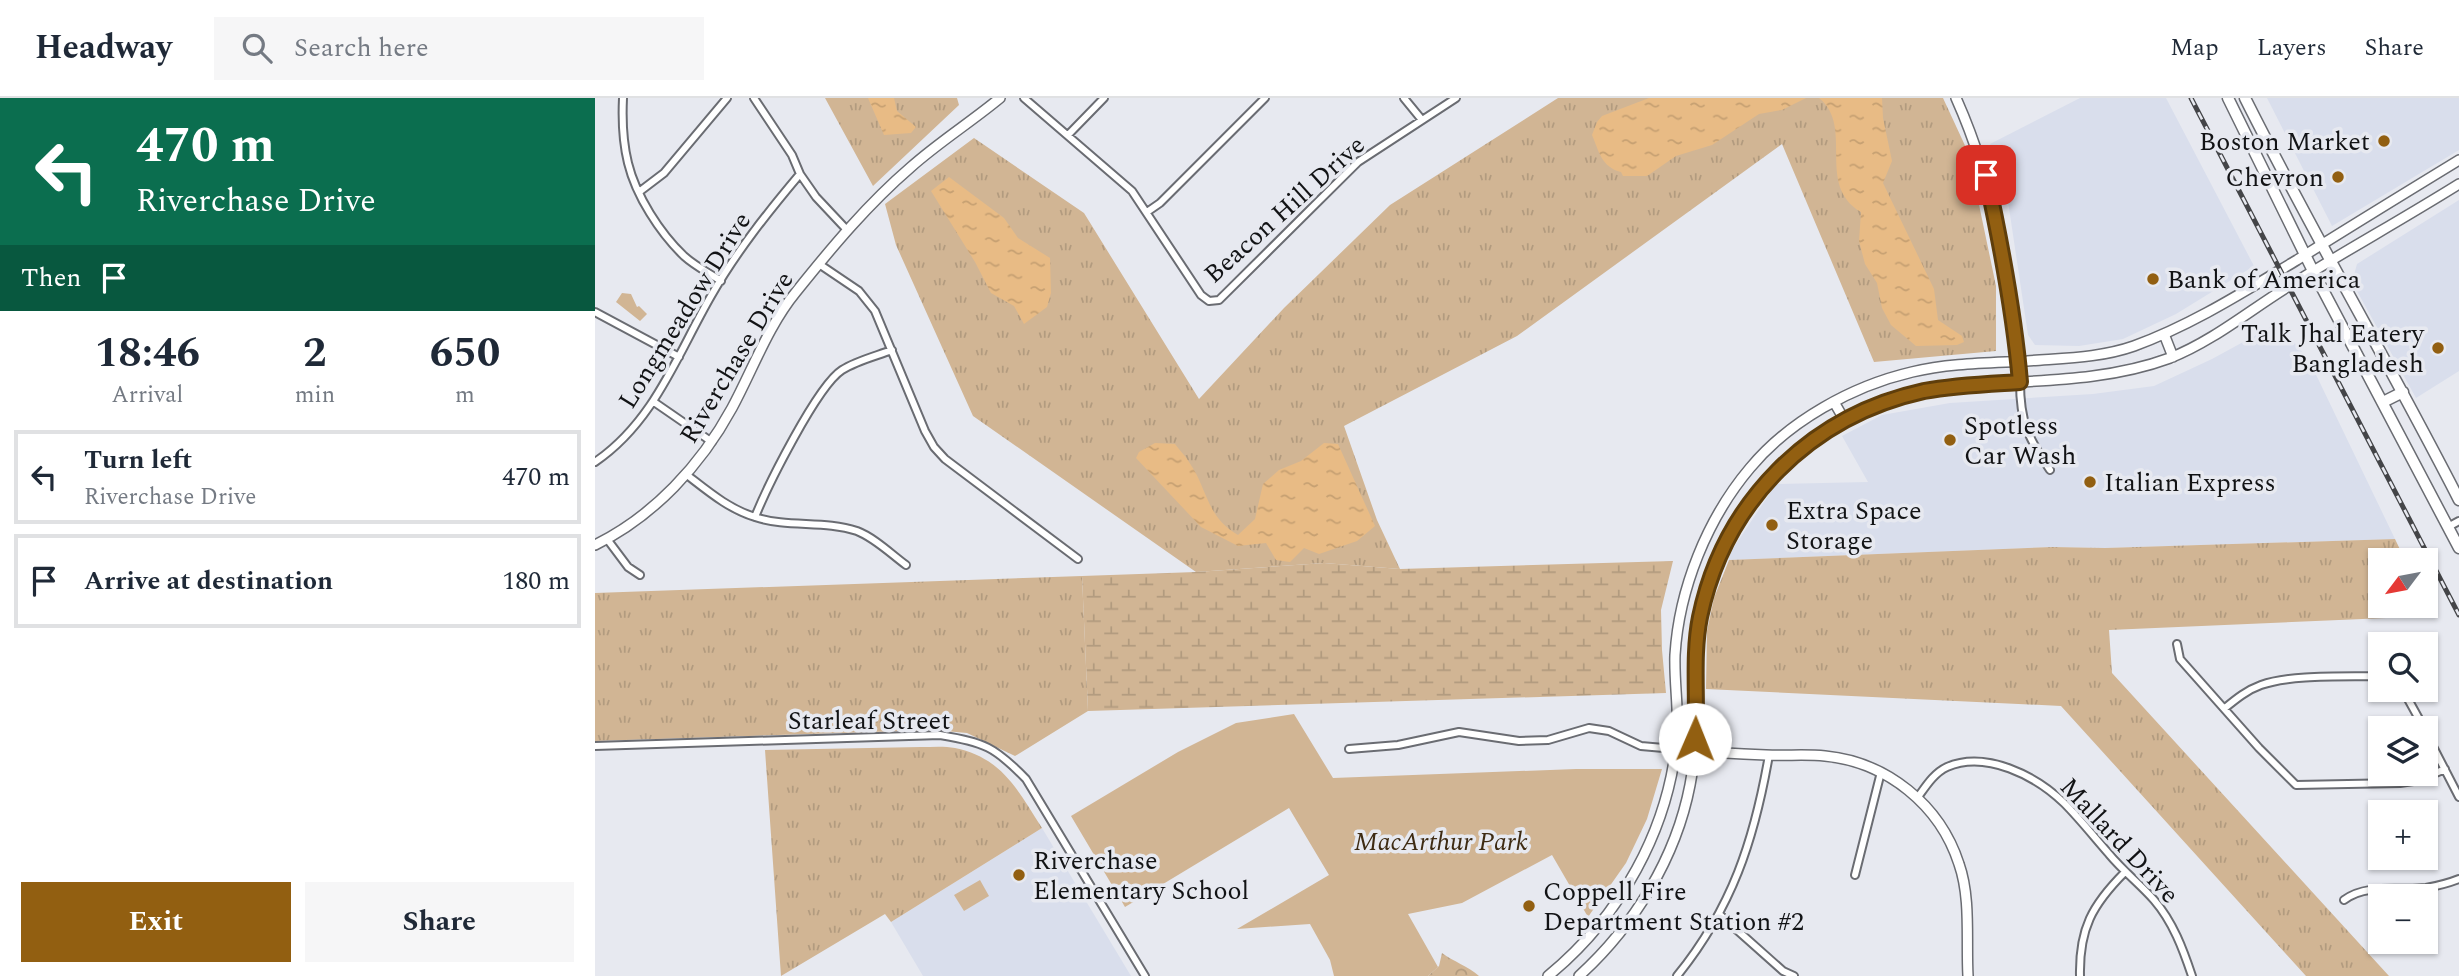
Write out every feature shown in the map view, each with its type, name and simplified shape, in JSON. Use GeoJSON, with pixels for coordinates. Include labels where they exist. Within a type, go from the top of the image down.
{"type":"FeatureCollection","features":[{"type":"Feature","properties":{"kind":"main road","name":"Riverchase Drive"},"geometry":{"type":"LineString","coordinates":[[595,545],[648,512],[687,475],[712,442],[733,407],[774,325],[794,294],[871,203],[914,164],[1000,98]]}},
{"type":"Feature","properties":{"kind":"main road"},"geometry":{"type":"LineString","coordinates":[[1956,98],[1986,175],[2001,241],[2020,382]]}},
{"type":"Feature","properties":{"kind":"main road"},"geometry":{"type":"LineString","coordinates":[[2228,98],[2313,271],[2459,548]]}},
{"type":"Feature","properties":{"kind":"main road"},"geometry":{"type":"LineString","coordinates":[[2245,98],[2459,500]]}},
{"type":"Feature","properties":{"kind":"main road"},"geometry":{"type":"LineString","coordinates":[[1548,976],[1598,927],[1635,873],[1664,807],[1675,749],[1675,658],[1684,597],[1706,537],[1750,467],[1784,435],[1834,402],[1910,372],[1947,366],[2104,354],[2164,334],[2223,303],[2459,160]]}},
{"type":"Feature","properties":{"kind":"main road"},"geometry":{"type":"LineString","coordinates":[[1579,976],[1624,931],[1659,870],[1682,818],[1691,784],[1694,751],[1697,640],[1706,594],[1728,541],[1756,494],[1808,443],[1845,421],[1924,391],[1964,385],[2103,376],[2173,357],[2207,340],[2313,271],[2459,184]]}},
{"type":"Feature","properties":{"kind":"main road"},"geometry":{"type":"LineString","coordinates":[[2164,334],[2173,357]]}},
{"type":"Feature","properties":{"kind":"main road"},"geometry":{"type":"LineString","coordinates":[[2383,402],[2403,392]]}},
{"type":"Feature","properties":{"kind":"main road"},"geometry":{"type":"LineString","coordinates":[[1834,402],[1845,421]]}},
{"type":"Feature","properties":{"kind":"main road"},"geometry":{"type":"LineString","coordinates":[[1675,749],[1827,756],[1849,760],[1881,772],[1918,797],[1935,817],[1960,864],[1965,895],[1968,976]]}},
{"type":"Feature","properties":{"kind":"street"},"geometry":{"type":"LineString","coordinates":[[623,98],[622,116],[628,163],[639,192],[666,236],[687,259],[721,281]]}},
{"type":"Feature","properties":{"kind":"street"},"geometry":{"type":"LineString","coordinates":[[639,192],[664,173],[727,98]]}},
{"type":"Feature","properties":{"kind":"street"},"geometry":{"type":"LineString","coordinates":[[754,98],[816,197],[848,230]]}},
{"type":"Feature","properties":{"kind":"street"},"geometry":{"type":"LineString","coordinates":[[1024,98],[1132,191],[1147,212],[1160,203],[1265,98]]}},
{"type":"Feature","properties":{"kind":"street"},"geometry":{"type":"LineString","coordinates":[[1067,135],[1104,98]]}},
{"type":"Feature","properties":{"kind":"street"},"geometry":{"type":"LineString","coordinates":[[1404,98],[1422,120]]}},
{"type":"Feature","properties":{"kind":"street","name":"Beacon Hill Drive"},"geometry":{"type":"LineString","coordinates":[[1147,212],[1201,295],[1209,301],[1219,300],[1358,162],[1456,98]]}},
{"type":"Feature","properties":{"kind":"street","name":"Longmeadow Drive"},"geometry":{"type":"LineString","coordinates":[[595,462],[642,418],[741,250],[800,174]]}},
{"type":"Feature","properties":{"kind":"street"},"geometry":{"type":"LineString","coordinates":[[819,264],[846,281],[875,311],[934,447],[945,459],[1078,559]]}},
{"type":"Feature","properties":{"kind":"street"},"geometry":{"type":"LineString","coordinates":[[595,314],[679,357]]}},
{"type":"Feature","properties":{"kind":"street"},"geometry":{"type":"LineString","coordinates":[[755,517],[767,488],[824,388],[842,370],[892,350]]}},
{"type":"Feature","properties":{"kind":"street"},"geometry":{"type":"LineString","coordinates":[[2020,382],[2023,420],[2034,446],[2050,470]]}},
{"type":"Feature","properties":{"kind":"street"},"geometry":{"type":"LineString","coordinates":[[653,402],[712,442]]}},
{"type":"Feature","properties":{"kind":"street"},"geometry":{"type":"LineString","coordinates":[[687,475],[727,505],[755,517],[796,524],[821,524],[859,532],[906,565]]}},
{"type":"Feature","properties":{"kind":"street"},"geometry":{"type":"LineString","coordinates":[[2448,527],[2459,522]]}},
{"type":"Feature","properties":{"kind":"street"},"geometry":{"type":"LineString","coordinates":[[607,539],[628,567],[640,575]]}},
{"type":"Feature","properties":{"kind":"street"},"geometry":{"type":"LineString","coordinates":[[2177,644],[2180,659],[2259,748],[2296,785],[2400,783],[2420,780],[2445,769]]}},
{"type":"Feature","properties":{"kind":"street"},"geometry":{"type":"LineString","coordinates":[[2225,708],[2255,687],[2277,681],[2368,677]]}},
{"type":"Feature","properties":{"kind":"street"},"geometry":{"type":"LineString","coordinates":[[1349,750],[1398,745],[1459,732],[1519,741],[1548,740],[1589,728],[1609,731],[1641,746],[1675,749]]}},
{"type":"Feature","properties":{"kind":"street","name":"Starleaf Street"},"geometry":{"type":"LineString","coordinates":[[595,746],[940,735],[979,742],[1004,756],[1026,779],[1145,976]]}},
{"type":"Feature","properties":{"kind":"street"},"geometry":{"type":"LineString","coordinates":[[1677,976],[1720,914],[1734,885],[1761,802],[1769,755]]}},
{"type":"Feature","properties":{"kind":"street"},"geometry":{"type":"LineString","coordinates":[[2438,755],[2459,797]]}},
{"type":"Feature","properties":{"kind":"street","name":"Mallard Drive"},"geometry":{"type":"LineString","coordinates":[[1918,797],[1931,778],[1947,767],[1970,762],[2020,772],[2043,786],[2063,802],[2125,872],[2154,900],[2177,937],[2192,976]]}},
{"type":"Feature","properties":{"kind":"street"},"geometry":{"type":"LineString","coordinates":[[1856,875],[1881,772]]}},
{"type":"Feature","properties":{"kind":"street"},"geometry":{"type":"LineString","coordinates":[[2080,976],[2080,946],[2094,907],[2125,872]]}},
{"type":"Feature","properties":{"kind":"street"},"geometry":{"type":"LineString","coordinates":[[2344,900],[2354,893],[2367,890],[2428,887],[2459,879]]}},
{"type":"Feature","properties":{"kind":"street"},"geometry":{"type":"LineString","coordinates":[[1720,914],[1783,971],[1794,976]]}},
{"type":"Feature","properties":{"kind":"shaded area"},"geometry":{"type":"Polygon","coordinates":[[[2080,98],[2166,98],[2254,266],[2176,314],[2123,339],[2079,346],[2035,345],[2028,335],[2006,188],[1990,144],[2080,98]]]}},
{"type":"Feature","properties":{"kind":"shaded area"},"geometry":{"type":"Polygon","coordinates":[[[2267,98],[2459,98],[2459,150],[2332,226],[2267,98]]]}},
{"type":"Feature","properties":{"kind":"shaded area"},"geometry":{"type":"Polygon","coordinates":[[[2459,200],[2459,371],[2416,398],[2352,282],[2357,264],[2459,200]]]}},
{"type":"Feature","properties":{"kind":"shaded area"},"geometry":{"type":"Polygon","coordinates":[[[2278,323],[2309,360],[2395,539],[2105,548],[2052,547],[1729,560],[1730,553],[1776,484],[1868,482],[1842,436],[1882,415],[1950,403],[2093,394],[2154,386],[2212,359],[2278,323]]]}},
{"type":"Feature","properties":{"kind":"shaded area","name":"Riverchase Elementary School"},"geometry":{"type":"Polygon","coordinates":[[[1042,828],[1131,976],[923,976],[891,922],[1042,828]]]}},
{"type":"Feature","properties":{"kind":"green space"},"geometry":{"type":"Polygon","coordinates":[[[825,98],[957,98],[959,105],[873,186],[825,98]]]}},
{"type":"Feature","properties":{"kind":"green space"},"geometry":{"type":"Polygon","coordinates":[[[1558,98],[1943,98],[1968,152],[1996,286],[1996,351],[1874,362],[1782,144],[1517,336],[1344,426],[1377,520],[1400,569],[1324,563],[1196,572],[973,416],[896,245],[885,204],[974,138],[1084,213],[1199,399],[1284,308],[1390,205],[1558,98]]]}},
{"type":"Feature","properties":{"kind":"green space"},"geometry":{"type":"Polygon","coordinates":[[[622,293],[631,294],[637,307],[647,314],[640,321],[616,302],[622,293]]]}},
{"type":"Feature","properties":{"kind":"green space"},"geometry":{"type":"Polygon","coordinates":[[[2395,539],[2399,548],[2368,548],[2368,618],[2387,618],[2109,630],[2112,673],[2389,976],[2306,976],[2061,706],[1706,689],[1707,631],[1714,598],[1729,560],[2052,547],[2105,548],[2395,539]]]}},
{"type":"Feature","properties":{"kind":"green space"},"geometry":{"type":"Polygon","coordinates":[[[1673,561],[1661,610],[1666,693],[1088,711],[1082,576],[1196,572],[1324,563],[1400,569],[1673,561]]]}},
{"type":"Feature","properties":{"kind":"green space"},"geometry":{"type":"Polygon","coordinates":[[[1082,576],[1088,711],[1015,756],[967,733],[934,730],[595,741],[595,593],[1082,576]]]}},
{"type":"Feature","properties":{"kind":"green space","name":"MacArthur Park"},"geometry":{"type":"Polygon","coordinates":[[[1294,714],[1333,778],[1576,769],[1662,769],[1647,819],[1626,863],[1588,917],[1552,855],[1462,903],[1408,914],[1438,967],[1428,976],[1334,976],[1330,960],[1310,924],[1237,929],[1329,875],[1289,808],[1125,907],[1071,816],[1178,752],[1236,723],[1294,714]]]}},
{"type":"Feature","properties":{"kind":"green space"},"geometry":{"type":"Polygon","coordinates":[[[943,747],[972,753],[997,768],[1017,789],[1042,828],[891,922],[885,914],[781,976],[765,750],[943,747]]]}},
{"type":"Feature","properties":{"kind":"green space"},"geometry":{"type":"Polygon","coordinates":[[[980,880],[989,896],[964,911],[954,895],[980,880]]]}},
{"type":"Feature","properties":{"kind":"green space"},"geometry":{"type":"Polygon","coordinates":[[[1442,953],[1479,976],[1428,976],[1439,966],[1442,953]]]}},
{"type":"Feature","properties":{"kind":"water"},"geometry":{"type":"Polygon","coordinates":[[[868,98],[894,98],[897,111],[916,127],[911,133],[884,135],[868,98]]]}},
{"type":"Feature","properties":{"kind":"water"},"geometry":{"type":"Polygon","coordinates":[[[1649,98],[1806,98],[1782,110],[1759,114],[1712,145],[1676,156],[1647,176],[1623,176],[1605,162],[1592,135],[1602,116],[1649,98]]]}},
{"type":"Feature","properties":{"kind":"water"},"geometry":{"type":"Polygon","coordinates":[[[1819,98],[1882,98],[1883,118],[1892,161],[1883,183],[1934,289],[1938,320],[1962,336],[1964,342],[1957,345],[1916,346],[1891,325],[1882,308],[1877,283],[1865,264],[1859,241],[1861,212],[1847,201],[1840,187],[1834,124],[1829,110],[1819,98]]]}},
{"type":"Feature","properties":{"kind":"water"},"geometry":{"type":"Polygon","coordinates":[[[949,177],[1004,218],[1018,238],[1050,258],[1051,293],[1047,307],[1024,324],[1014,306],[991,293],[931,191],[949,177]]]}},
{"type":"Feature","properties":{"kind":"water"},"geometry":{"type":"Polygon","coordinates":[[[1155,443],[1175,444],[1195,472],[1213,511],[1227,528],[1238,535],[1255,519],[1263,484],[1279,470],[1301,461],[1324,443],[1338,444],[1375,526],[1357,541],[1319,554],[1304,548],[1290,562],[1276,560],[1266,543],[1238,546],[1201,527],[1136,458],[1139,452],[1155,443]]]}},
{"type":"Feature","properties":{"kind":"railway"},"geometry":{"type":"LineString","coordinates":[[2191,98],[2459,615]]}},
{"type":"Feature","properties":{"kind":"place","name":"Boston Market"},"geometry":{"type":"Point","coordinates":[2384,141]}},
{"type":"Feature","properties":{"kind":"place","name":"Chevron"},"geometry":{"type":"Point","coordinates":[2338,177]}},
{"type":"Feature","properties":{"kind":"place","name":"Bank of America"},"geometry":{"type":"Point","coordinates":[2153,279]}},
{"type":"Feature","properties":{"kind":"place","name":"Talk Jhal Eatery Bangladesh"},"geometry":{"type":"Point","coordinates":[2438,348]}},
{"type":"Feature","properties":{"kind":"place","name":"Spotless Car Wash"},"geometry":{"type":"Point","coordinates":[1950,440]}},
{"type":"Feature","properties":{"kind":"place","name":"Italian Express"},"geometry":{"type":"Point","coordinates":[2090,482]}},
{"type":"Feature","properties":{"kind":"place","name":"Extra Space Storage"},"geometry":{"type":"Point","coordinates":[1772,525]}},
{"type":"Feature","properties":{"kind":"place","name":"Riverchase Elementary School"},"geometry":{"type":"Point","coordinates":[1019,875]}},
{"type":"Feature","properties":{"kind":"place","name":"Coppell Fire Department Station #2"},"geometry":{"type":"Point","coordinates":[1529,906]}},
{"type":"Feature","properties":{"kind":"route"},"geometry":{"type":"LineString","coordinates":[[1695,739],[1697,640],[1706,594],[1728,541],[1756,494],[1772,476],[1808,443],[1828,430],[1884,404],[1924,391],[1964,385],[2020,382],[2001,241],[1986,175]]}}]}
